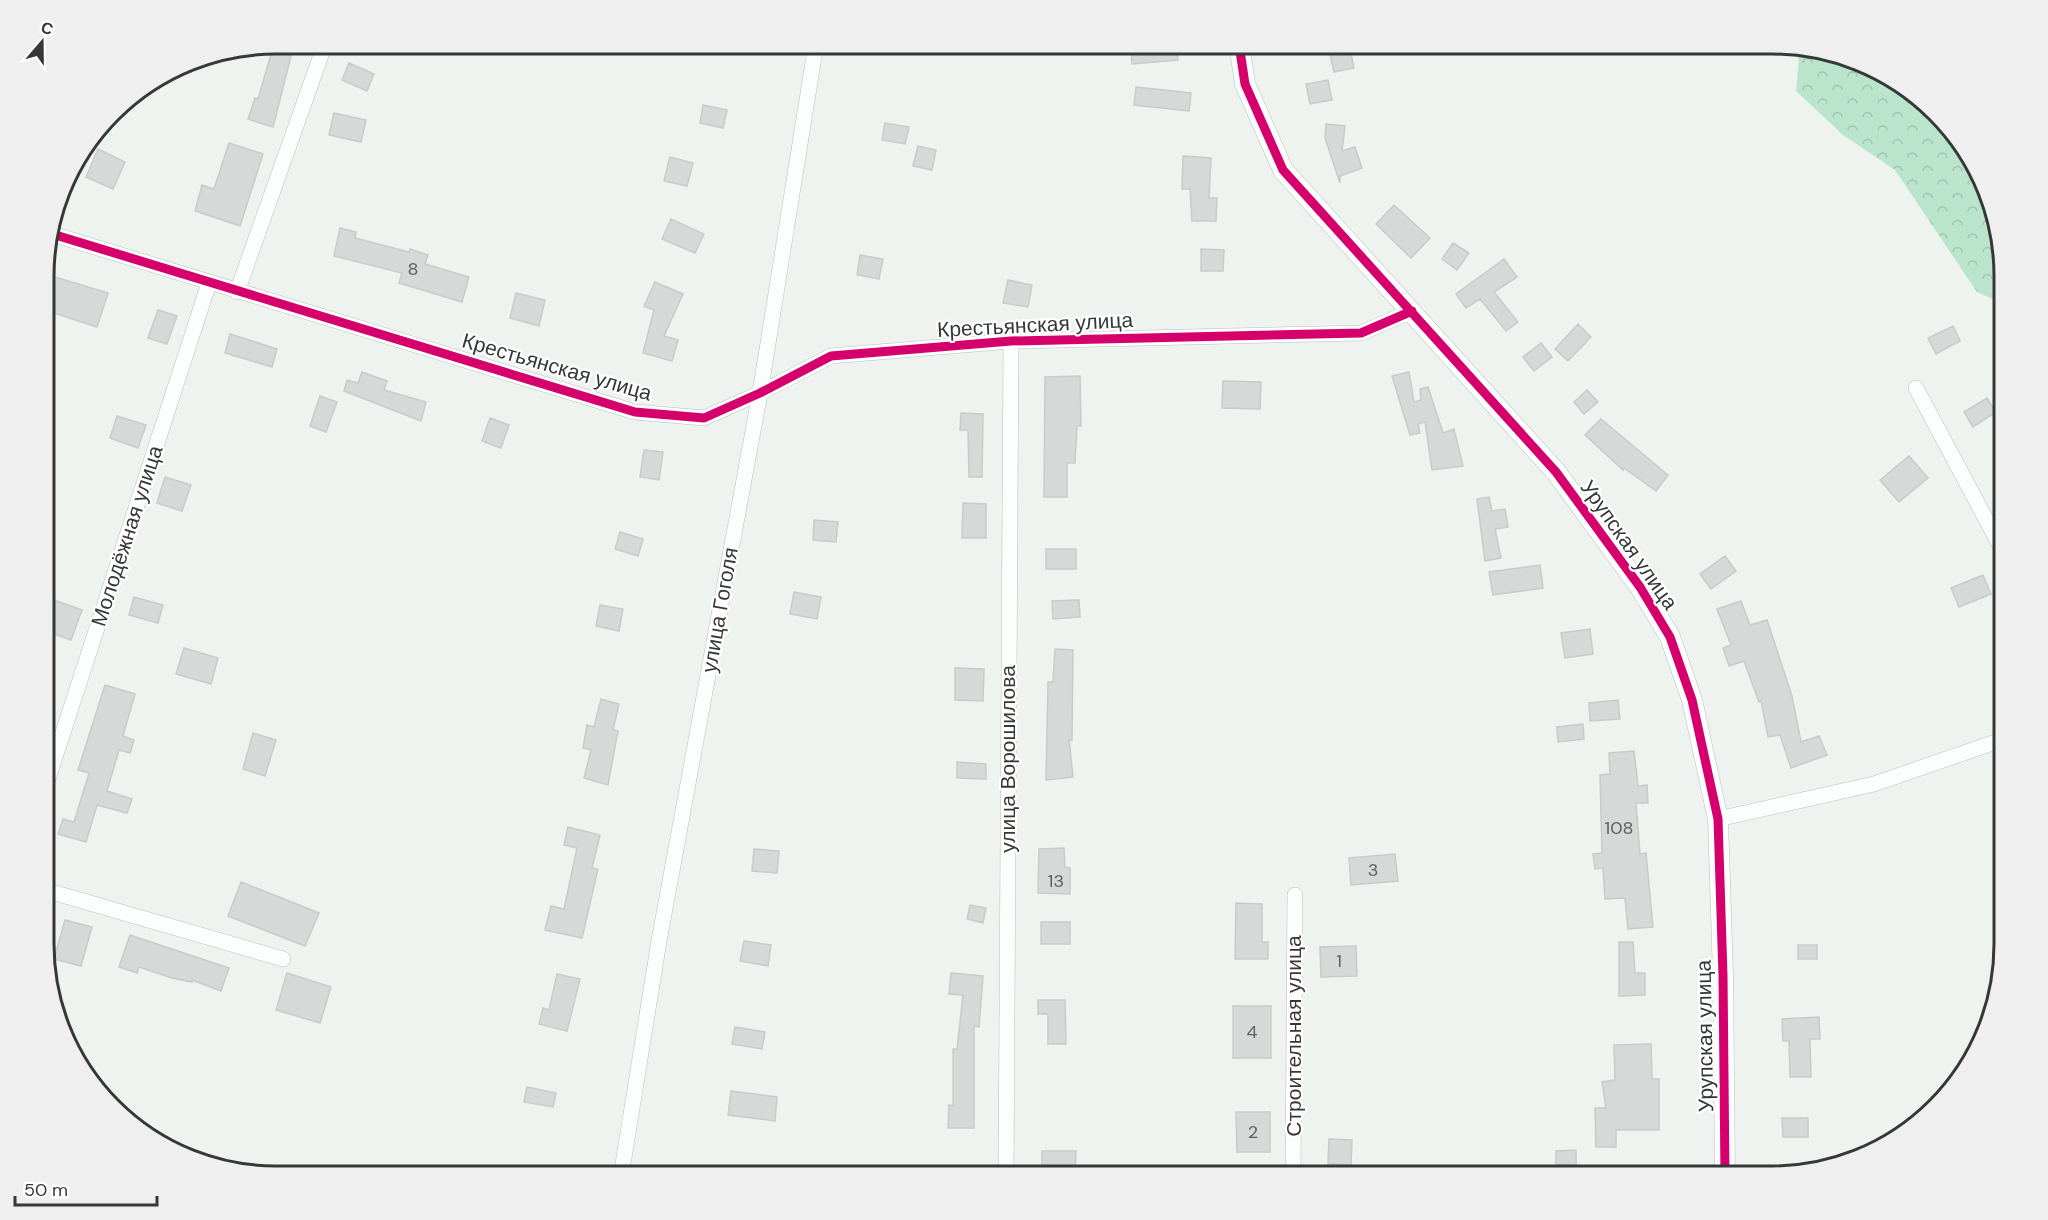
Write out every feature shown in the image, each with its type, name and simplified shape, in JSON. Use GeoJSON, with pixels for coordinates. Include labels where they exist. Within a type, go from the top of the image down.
{"type":"FeatureCollection","features":[{"type":"Feature","properties":{"kind":"street"},"geometry":{"type":"LineString","coordinates":[[237,292],[321,54]]}},
{"type":"Feature","properties":{"kind":"street","name":"улица Гоголя"},"geometry":{"type":"LineString","coordinates":[[623,1166],[659,941],[760,393],[814,54]]}},
{"type":"Feature","properties":{"kind":"street","name":"Урупская улица"},"geometry":{"type":"LineString","coordinates":[[1240,54],[1245,84],[1283,170],[1556,472],[1640,587],[1664,627],[1692,700],[1718,819],[1723,976],[1725,1166]]}},
{"type":"Feature","properties":{"kind":"street","name":"Крестьянская улица"},"geometry":{"type":"LineString","coordinates":[[58,236],[635,412],[704,418],[760,393],[831,356],[1011,341],[1361,333],[1412,312]]}},
{"type":"Feature","properties":{"kind":"street","name":"Молодёжная улица"},"geometry":{"type":"LineString","coordinates":[[54,760],[208,283]]}},
{"type":"Feature","properties":{"kind":"street","name":"улица Ворошилова"},"geometry":{"type":"LineString","coordinates":[[1006,1166],[1011,341]]}},
{"type":"Feature","properties":{"kind":"street"},"geometry":{"type":"LineString","coordinates":[[1916,388],[1994,534]]}},
{"type":"Feature","properties":{"kind":"street"},"geometry":{"type":"LineString","coordinates":[[1718,819],[1874,784],[1994,742]]}},
{"type":"Feature","properties":{"kind":"street"},"geometry":{"type":"LineString","coordinates":[[54,893],[282,958]]}},
{"type":"Feature","properties":{"kind":"street","name":"Строительная улица"},"geometry":{"type":"LineString","coordinates":[[1293,1166],[1295,895]]}},
{"type":"Feature","properties":{"kind":"green space"},"geometry":{"type":"Polygon","coordinates":[[[1796,55],[1843,66],[1883,84],[1918,109],[1948,141],[1971,178],[1982,205],[1990,233],[1994,262],[1994,300],[1977,292],[1895,170],[1843,135],[1796,91],[1799,60],[1796,55]]]}},
{"type":"Feature","properties":{"kind":"building"},"geometry":{"type":"Polygon","coordinates":[[[271,54],[291,56],[273,127],[248,119],[255,98],[258,99],[271,54]]]}},
{"type":"Feature","properties":{"kind":"building"},"geometry":{"type":"Polygon","coordinates":[[[1131,54],[1177,54],[1178,60],[1132,64],[1131,54]]]}},
{"type":"Feature","properties":{"kind":"building"},"geometry":{"type":"Polygon","coordinates":[[[1330,54],[1351,54],[1354,68],[1334,72],[1330,54]]]}},
{"type":"Feature","properties":{"kind":"building"},"geometry":{"type":"Polygon","coordinates":[[[349,63],[374,74],[367,91],[342,80],[349,63]]]}},
{"type":"Feature","properties":{"kind":"building"},"geometry":{"type":"Polygon","coordinates":[[[1328,80],[1332,100],[1310,104],[1306,84],[1328,80]]]}},
{"type":"Feature","properties":{"kind":"building"},"geometry":{"type":"Polygon","coordinates":[[[1136,87],[1191,93],[1189,111],[1134,105],[1136,87]]]}},
{"type":"Feature","properties":{"kind":"building"},"geometry":{"type":"Polygon","coordinates":[[[703,105],[727,110],[723,128],[700,123],[703,105]]]}},
{"type":"Feature","properties":{"kind":"building"},"geometry":{"type":"Polygon","coordinates":[[[334,113],[366,120],[361,142],[329,135],[334,113]]]}},
{"type":"Feature","properties":{"kind":"building"},"geometry":{"type":"Polygon","coordinates":[[[885,123],[909,127],[905,144],[882,140],[885,123]]]}},
{"type":"Feature","properties":{"kind":"building"},"geometry":{"type":"Polygon","coordinates":[[[1326,124],[1345,126],[1342,151],[1355,147],[1362,168],[1340,176],[1340,183],[1325,138],[1326,124]]]}},
{"type":"Feature","properties":{"kind":"building"},"geometry":{"type":"Polygon","coordinates":[[[229,143],[263,154],[240,226],[195,211],[202,185],[214,189],[229,143]]]}},
{"type":"Feature","properties":{"kind":"building"},"geometry":{"type":"Polygon","coordinates":[[[918,146],[936,150],[932,170],[913,166],[918,146]]]}},
{"type":"Feature","properties":{"kind":"building"},"geometry":{"type":"Polygon","coordinates":[[[98,149],[125,162],[113,189],[86,177],[98,149]]]}},
{"type":"Feature","properties":{"kind":"building"},"geometry":{"type":"Polygon","coordinates":[[[1183,156],[1211,158],[1209,198],[1217,198],[1216,221],[1192,221],[1190,189],[1182,189],[1183,156]]]}},
{"type":"Feature","properties":{"kind":"building"},"geometry":{"type":"Polygon","coordinates":[[[670,157],[693,163],[687,186],[664,181],[670,157]]]}},
{"type":"Feature","properties":{"kind":"building"},"geometry":{"type":"Polygon","coordinates":[[[1394,205],[1430,238],[1411,258],[1376,224],[1394,205]]]}},
{"type":"Feature","properties":{"kind":"building"},"geometry":{"type":"Polygon","coordinates":[[[671,219],[704,234],[695,253],[662,239],[671,219]]]}},
{"type":"Feature","properties":{"kind":"building"},"geometry":{"type":"Polygon","coordinates":[[[340,228],[356,232],[355,238],[428,255],[425,264],[469,277],[462,302],[399,283],[402,273],[334,256],[340,228]]]}},
{"type":"Feature","properties":{"kind":"building"},"geometry":{"type":"Polygon","coordinates":[[[1453,243],[1469,253],[1457,270],[1442,259],[1453,243]]]}},
{"type":"Feature","properties":{"kind":"building"},"geometry":{"type":"Polygon","coordinates":[[[1201,249],[1224,250],[1223,271],[1201,271],[1201,249]]]}},
{"type":"Feature","properties":{"kind":"building"},"geometry":{"type":"Polygon","coordinates":[[[860,255],[883,259],[879,279],[857,275],[860,255]]]}},
{"type":"Feature","properties":{"kind":"building"},"geometry":{"type":"Polygon","coordinates":[[[1504,259],[1517,277],[1494,292],[1518,322],[1506,331],[1480,299],[1466,308],[1456,294],[1504,259]]]}},
{"type":"Feature","properties":{"kind":"building"},"geometry":{"type":"Polygon","coordinates":[[[55,277],[108,293],[97,327],[54,313],[55,277]]]}},
{"type":"Feature","properties":{"kind":"building"},"geometry":{"type":"Polygon","coordinates":[[[1008,280],[1032,285],[1028,307],[1003,303],[1008,280]]]}},
{"type":"Feature","properties":{"kind":"building"},"geometry":{"type":"Polygon","coordinates":[[[655,282],[683,294],[664,336],[678,340],[672,361],[643,353],[654,310],[644,306],[655,282]]]}},
{"type":"Feature","properties":{"kind":"building"},"geometry":{"type":"Polygon","coordinates":[[[516,293],[545,300],[539,326],[510,318],[516,293]]]}},
{"type":"Feature","properties":{"kind":"building"},"geometry":{"type":"Polygon","coordinates":[[[158,310],[177,316],[167,344],[148,338],[158,310]]]}},
{"type":"Feature","properties":{"kind":"building"},"geometry":{"type":"Polygon","coordinates":[[[1578,324],[1591,337],[1568,361],[1555,349],[1578,324]]]}},
{"type":"Feature","properties":{"kind":"building"},"geometry":{"type":"Polygon","coordinates":[[[1953,326],[1960,341],[1936,354],[1928,338],[1953,326]]]}},
{"type":"Feature","properties":{"kind":"building"},"geometry":{"type":"Polygon","coordinates":[[[230,334],[277,349],[272,367],[225,353],[230,334]]]}},
{"type":"Feature","properties":{"kind":"building"},"geometry":{"type":"Polygon","coordinates":[[[1541,343],[1552,357],[1534,371],[1523,357],[1541,343]]]}},
{"type":"Feature","properties":{"kind":"building"},"geometry":{"type":"Polygon","coordinates":[[[362,372],[387,381],[384,390],[426,402],[421,421],[344,391],[347,380],[358,383],[362,372]]]}},
{"type":"Feature","properties":{"kind":"building"},"geometry":{"type":"Polygon","coordinates":[[[1409,372],[1414,402],[1421,400],[1420,389],[1428,387],[1443,433],[1454,429],[1463,466],[1432,470],[1425,422],[1418,424],[1420,433],[1410,435],[1392,376],[1409,372]]]}},
{"type":"Feature","properties":{"kind":"building"},"geometry":{"type":"Polygon","coordinates":[[[1080,376],[1081,426],[1077,426],[1075,463],[1067,463],[1067,497],[1044,497],[1045,377],[1080,376]]]}},
{"type":"Feature","properties":{"kind":"building"},"geometry":{"type":"Polygon","coordinates":[[[1223,381],[1261,382],[1260,409],[1222,408],[1223,381]]]}},
{"type":"Feature","properties":{"kind":"building"},"geometry":{"type":"Polygon","coordinates":[[[1587,390],[1598,402],[1584,414],[1574,402],[1587,390]]]}},
{"type":"Feature","properties":{"kind":"building"},"geometry":{"type":"Polygon","coordinates":[[[320,396],[337,402],[326,432],[310,426],[320,396]]]}},
{"type":"Feature","properties":{"kind":"building"},"geometry":{"type":"Polygon","coordinates":[[[1987,398],[1994,409],[1994,413],[1973,427],[1964,412],[1987,398]]]}},
{"type":"Feature","properties":{"kind":"building"},"geometry":{"type":"Polygon","coordinates":[[[961,413],[983,414],[982,477],[969,477],[968,430],[960,430],[961,413]]]}},
{"type":"Feature","properties":{"kind":"building"},"geometry":{"type":"Polygon","coordinates":[[[117,416],[146,425],[138,448],[110,438],[117,416]]]}},
{"type":"Feature","properties":{"kind":"building"},"geometry":{"type":"Polygon","coordinates":[[[490,418],[509,425],[501,448],[482,441],[490,418]]]}},
{"type":"Feature","properties":{"kind":"building"},"geometry":{"type":"Polygon","coordinates":[[[1601,419],[1668,475],[1656,491],[1624,468],[1623,470],[1585,435],[1601,419]]]}},
{"type":"Feature","properties":{"kind":"building"},"geometry":{"type":"Polygon","coordinates":[[[644,450],[663,452],[659,480],[640,477],[644,450]]]}},
{"type":"Feature","properties":{"kind":"building"},"geometry":{"type":"Polygon","coordinates":[[[1909,456],[1928,478],[1899,502],[1880,480],[1909,456]]]}},
{"type":"Feature","properties":{"kind":"building"},"geometry":{"type":"Polygon","coordinates":[[[165,477],[191,485],[182,511],[157,503],[165,477]]]}},
{"type":"Feature","properties":{"kind":"building"},"geometry":{"type":"Polygon","coordinates":[[[1489,497],[1492,511],[1505,509],[1508,527],[1495,529],[1501,558],[1485,561],[1477,499],[1489,497]]]}},
{"type":"Feature","properties":{"kind":"building"},"geometry":{"type":"Polygon","coordinates":[[[963,503],[986,504],[986,538],[962,538],[963,503]]]}},
{"type":"Feature","properties":{"kind":"building"},"geometry":{"type":"Polygon","coordinates":[[[814,520],[838,522],[836,542],[813,540],[814,520]]]}},
{"type":"Feature","properties":{"kind":"building"},"geometry":{"type":"Polygon","coordinates":[[[620,532],[643,539],[638,556],[615,549],[620,532]]]}},
{"type":"Feature","properties":{"kind":"building"},"geometry":{"type":"Polygon","coordinates":[[[1046,549],[1076,549],[1076,569],[1046,569],[1046,549]]]}},
{"type":"Feature","properties":{"kind":"building"},"geometry":{"type":"Polygon","coordinates":[[[1725,556],[1736,571],[1711,589],[1700,574],[1725,556]]]}},
{"type":"Feature","properties":{"kind":"building"},"geometry":{"type":"Polygon","coordinates":[[[1540,565],[1543,588],[1493,595],[1489,572],[1540,565]]]}},
{"type":"Feature","properties":{"kind":"building"},"geometry":{"type":"Polygon","coordinates":[[[1983,575],[1991,594],[1959,607],[1951,588],[1983,575]]]}},
{"type":"Feature","properties":{"kind":"building"},"geometry":{"type":"Polygon","coordinates":[[[794,592],[821,597],[817,619],[790,614],[794,592]]]}},
{"type":"Feature","properties":{"kind":"building"},"geometry":{"type":"Polygon","coordinates":[[[134,597],[163,605],[158,623],[129,615],[134,597]]]}},
{"type":"Feature","properties":{"kind":"building"},"geometry":{"type":"Polygon","coordinates":[[[54,600],[82,610],[71,640],[54,634],[54,600]]]}},
{"type":"Feature","properties":{"kind":"building"},"geometry":{"type":"Polygon","coordinates":[[[1079,600],[1080,617],[1053,619],[1052,601],[1079,600]]]}},
{"type":"Feature","properties":{"kind":"building"},"geometry":{"type":"Polygon","coordinates":[[[1741,601],[1750,625],[1767,620],[1792,696],[1801,742],[1819,736],[1827,755],[1791,768],[1780,735],[1768,737],[1761,701],[1759,702],[1744,661],[1729,666],[1723,648],[1731,645],[1717,609],[1741,601]]]}},
{"type":"Feature","properties":{"kind":"building"},"geometry":{"type":"Polygon","coordinates":[[[600,605],[623,609],[619,631],[596,626],[600,605]]]}},
{"type":"Feature","properties":{"kind":"building"},"geometry":{"type":"Polygon","coordinates":[[[1590,629],[1593,654],[1565,658],[1561,633],[1590,629]]]}},
{"type":"Feature","properties":{"kind":"building"},"geometry":{"type":"Polygon","coordinates":[[[184,648],[218,658],[211,684],[176,674],[184,648]]]}},
{"type":"Feature","properties":{"kind":"building"},"geometry":{"type":"Polygon","coordinates":[[[1055,649],[1073,650],[1072,740],[1069,740],[1073,777],[1046,780],[1048,682],[1053,682],[1055,649]]]}},
{"type":"Feature","properties":{"kind":"building"},"geometry":{"type":"Polygon","coordinates":[[[955,668],[984,669],[983,701],[955,700],[955,668]]]}},
{"type":"Feature","properties":{"kind":"building"},"geometry":{"type":"Polygon","coordinates":[[[105,685],[135,694],[123,736],[134,740],[130,753],[119,750],[107,791],[132,799],[127,813],[97,805],[86,842],[58,834],[63,819],[74,822],[89,773],[78,770],[105,685]]]}},
{"type":"Feature","properties":{"kind":"building"},"geometry":{"type":"Polygon","coordinates":[[[601,699],[619,704],[613,730],[618,731],[608,785],[584,778],[591,750],[583,748],[587,725],[594,727],[601,699]]]}},
{"type":"Feature","properties":{"kind":"building"},"geometry":{"type":"Polygon","coordinates":[[[1618,700],[1620,719],[1590,721],[1589,703],[1618,700]]]}},
{"type":"Feature","properties":{"kind":"building"},"geometry":{"type":"Polygon","coordinates":[[[1583,724],[1584,739],[1558,742],[1557,727],[1583,724]]]}},
{"type":"Feature","properties":{"kind":"building"},"geometry":{"type":"Polygon","coordinates":[[[253,733],[276,740],[265,776],[243,769],[253,733]]]}},
{"type":"Feature","properties":{"kind":"building"},"geometry":{"type":"Polygon","coordinates":[[[1634,751],[1638,786],[1647,785],[1648,803],[1636,803],[1640,854],[1646,853],[1653,927],[1628,929],[1625,898],[1605,899],[1603,868],[1595,869],[1593,854],[1602,853],[1600,775],[1610,774],[1609,753],[1634,751]]]}},
{"type":"Feature","properties":{"kind":"building"},"geometry":{"type":"Polygon","coordinates":[[[957,762],[986,764],[986,779],[957,778],[957,762]]]}},
{"type":"Feature","properties":{"kind":"building"},"geometry":{"type":"Polygon","coordinates":[[[568,827],[600,835],[592,868],[598,869],[582,938],[545,930],[551,906],[564,909],[577,848],[564,845],[568,827]]]}},
{"type":"Feature","properties":{"kind":"building"},"geometry":{"type":"Polygon","coordinates":[[[1064,848],[1065,867],[1070,868],[1070,894],[1038,893],[1039,849],[1064,848]]]}},
{"type":"Feature","properties":{"kind":"building"},"geometry":{"type":"Polygon","coordinates":[[[754,849],[779,851],[777,873],[752,871],[754,849]]]}},
{"type":"Feature","properties":{"kind":"building"},"geometry":{"type":"Polygon","coordinates":[[[1395,854],[1398,881],[1351,885],[1349,858],[1395,854]]]}},
{"type":"Feature","properties":{"kind":"building"},"geometry":{"type":"Polygon","coordinates":[[[241,882],[319,913],[305,946],[228,916],[241,882]]]}},
{"type":"Feature","properties":{"kind":"building"},"geometry":{"type":"Polygon","coordinates":[[[1236,903],[1262,904],[1262,942],[1268,942],[1268,959],[1235,959],[1236,903]]]}},
{"type":"Feature","properties":{"kind":"building"},"geometry":{"type":"Polygon","coordinates":[[[970,905],[986,908],[983,923],[967,919],[970,905]]]}},
{"type":"Feature","properties":{"kind":"building"},"geometry":{"type":"Polygon","coordinates":[[[65,920],[92,927],[81,966],[54,959],[65,920]]]}},
{"type":"Feature","properties":{"kind":"building"},"geometry":{"type":"Polygon","coordinates":[[[1041,922],[1070,922],[1070,944],[1041,944],[1041,922]]]}},
{"type":"Feature","properties":{"kind":"building"},"geometry":{"type":"Polygon","coordinates":[[[130,935],[229,968],[221,991],[192,980],[192,982],[172,978],[139,967],[137,973],[119,967],[130,935]]]}},
{"type":"Feature","properties":{"kind":"building"},"geometry":{"type":"Polygon","coordinates":[[[744,941],[771,945],[768,966],[740,961],[744,941]]]}},
{"type":"Feature","properties":{"kind":"building"},"geometry":{"type":"Polygon","coordinates":[[[1619,942],[1633,942],[1635,973],[1645,973],[1645,995],[1619,996],[1619,942]]]}},
{"type":"Feature","properties":{"kind":"building"},"geometry":{"type":"Polygon","coordinates":[[[1798,945],[1817,945],[1817,959],[1798,959],[1798,945]]]}},
{"type":"Feature","properties":{"kind":"building"},"geometry":{"type":"Polygon","coordinates":[[[1356,946],[1357,976],[1321,977],[1320,947],[1356,946]]]}},
{"type":"Feature","properties":{"kind":"building"},"geometry":{"type":"Polygon","coordinates":[[[287,973],[331,987],[320,1023],[276,1010],[287,973]]]}},
{"type":"Feature","properties":{"kind":"building"},"geometry":{"type":"Polygon","coordinates":[[[951,973],[983,976],[979,1027],[974,1026],[974,1128],[948,1128],[949,1105],[953,1106],[953,1049],[957,1049],[963,995],[949,994],[951,973]]]}},
{"type":"Feature","properties":{"kind":"building"},"geometry":{"type":"Polygon","coordinates":[[[557,974],[580,979],[567,1031],[539,1024],[543,1008],[549,1010],[557,974]]]}},
{"type":"Feature","properties":{"kind":"building"},"geometry":{"type":"Polygon","coordinates":[[[1038,1000],[1065,1000],[1066,1044],[1048,1044],[1048,1014],[1038,1014],[1038,1000]]]}},
{"type":"Feature","properties":{"kind":"building"},"geometry":{"type":"Polygon","coordinates":[[[1233,1006],[1271,1006],[1271,1058],[1233,1058],[1233,1006]]]}},
{"type":"Feature","properties":{"kind":"building"},"geometry":{"type":"Polygon","coordinates":[[[1819,1017],[1820,1039],[1810,1039],[1811,1077],[1790,1077],[1789,1041],[1783,1041],[1782,1019],[1819,1017]]]}},
{"type":"Feature","properties":{"kind":"building"},"geometry":{"type":"Polygon","coordinates":[[[735,1027],[765,1032],[762,1049],[732,1044],[735,1027]]]}},
{"type":"Feature","properties":{"kind":"building"},"geometry":{"type":"Polygon","coordinates":[[[1651,1044],[1652,1079],[1659,1079],[1659,1130],[1616,1130],[1616,1147],[1596,1147],[1595,1108],[1606,1108],[1602,1082],[1615,1080],[1614,1045],[1651,1044]]]}},
{"type":"Feature","properties":{"kind":"building"},"geometry":{"type":"Polygon","coordinates":[[[527,1087],[556,1093],[553,1107],[524,1102],[527,1087]]]}},
{"type":"Feature","properties":{"kind":"building"},"geometry":{"type":"Polygon","coordinates":[[[731,1091],[777,1097],[775,1121],[728,1115],[731,1091]]]}},
{"type":"Feature","properties":{"kind":"building"},"geometry":{"type":"Polygon","coordinates":[[[1236,1112],[1270,1112],[1270,1152],[1237,1152],[1236,1112]]]}},
{"type":"Feature","properties":{"kind":"building"},"geometry":{"type":"Polygon","coordinates":[[[1782,1118],[1808,1118],[1808,1137],[1783,1137],[1782,1118]]]}},
{"type":"Feature","properties":{"kind":"building"},"geometry":{"type":"Polygon","coordinates":[[[1329,1139],[1352,1140],[1351,1165],[1328,1164],[1329,1139]]]}},
{"type":"Feature","properties":{"kind":"building"},"geometry":{"type":"Polygon","coordinates":[[[1576,1150],[1576,1165],[1556,1165],[1556,1151],[1576,1150]]]}},
{"type":"Feature","properties":{"kind":"building"},"geometry":{"type":"Polygon","coordinates":[[[1042,1151],[1076,1151],[1075,1166],[1042,1166],[1042,1151]]]}},
{"type":"Feature","properties":{"kind":"cycle path"},"geometry":{"type":"LineString","coordinates":[[1240,54],[1245,84],[1283,170],[1556,472],[1640,587],[1670,637],[1692,700],[1718,819],[1723,976],[1725,1166]]}},
{"type":"Feature","properties":{"kind":"cycle path"},"geometry":{"type":"LineString","coordinates":[[58,236],[635,412],[704,418],[760,393],[831,356],[1011,341],[1361,333],[1412,311]]}}]}
